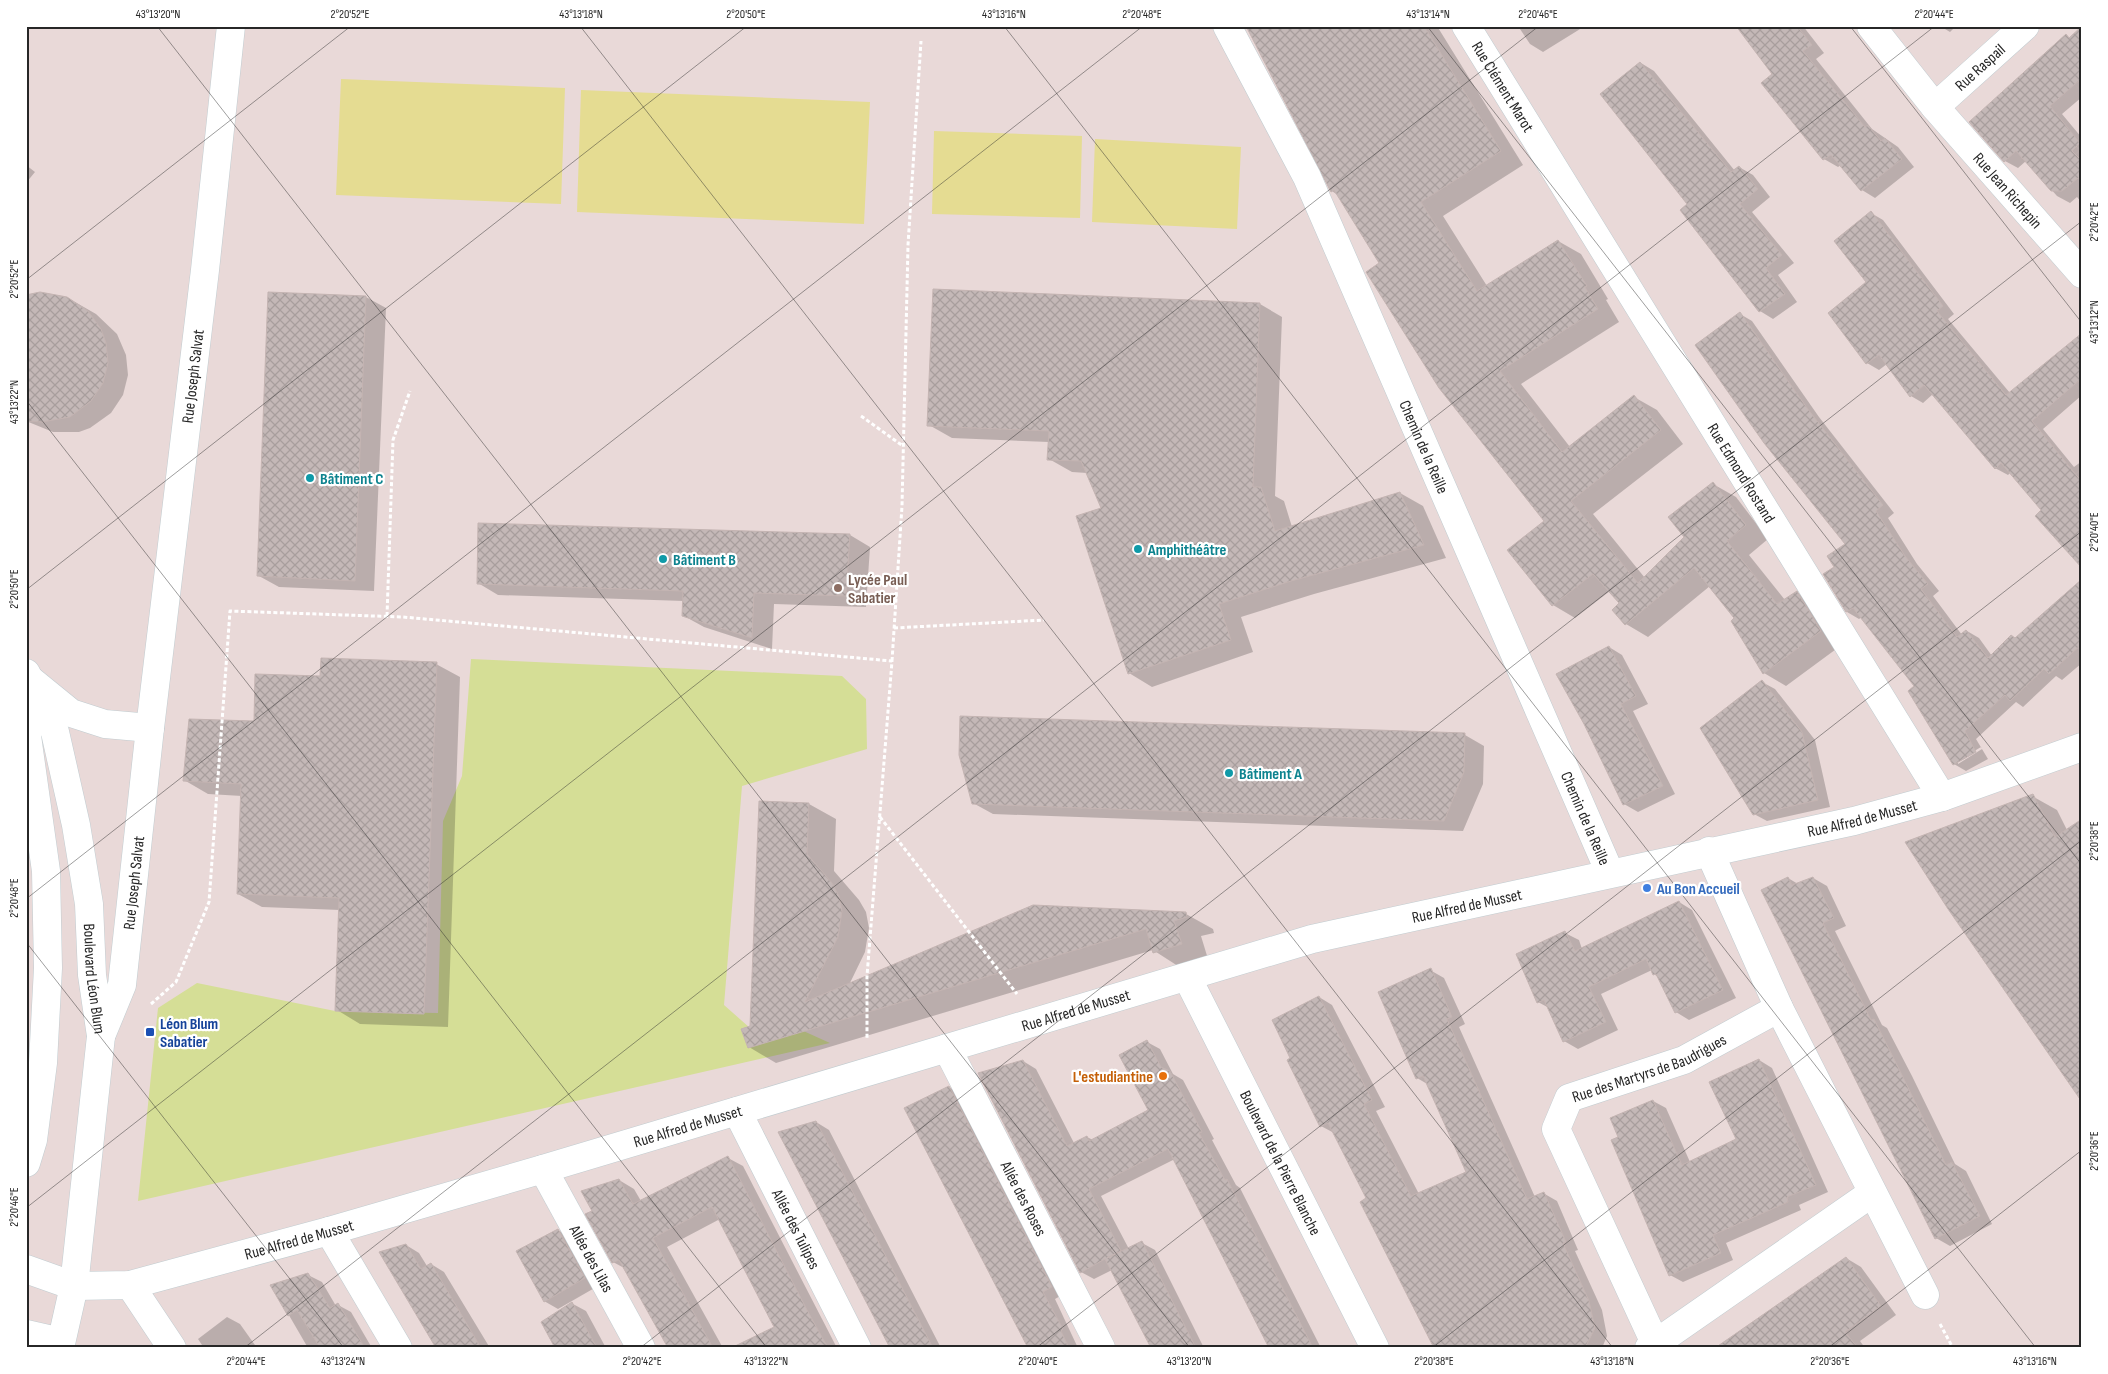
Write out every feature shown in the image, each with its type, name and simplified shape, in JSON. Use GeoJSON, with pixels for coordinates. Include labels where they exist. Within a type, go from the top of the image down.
{"type":"FeatureCollection","features":[{"type":"Feature","properties":{"kind":"street","name":"Rue Joseph Salvat"},"geometry":{"type":"LineString","coordinates":[[102,1036],[122,985],[150,728],[206,260],[231,26]]}},
{"type":"Feature","properties":{"kind":"street","name":"Chemin de la Reille"},"geometry":{"type":"LineString","coordinates":[[1227,26],[1307,177],[1610,874]]}},
{"type":"Feature","properties":{"kind":"street","name":"Rue Clément Marot"},"geometry":{"type":"LineString","coordinates":[[1466,26],[1543,147]]}},
{"type":"Feature","properties":{"kind":"street","name":"Rue Jean Richepin"},"geometry":{"type":"LineString","coordinates":[[1871,26],[1935,107],[2082,274]]}},
{"type":"Feature","properties":{"kind":"street","name":"Rue Raspail"},"geometry":{"type":"LineString","coordinates":[[1935,107],[2025,26]]}},
{"type":"Feature","properties":{"kind":"street","name":"Rue Edmond Rostand"},"geometry":{"type":"LineString","coordinates":[[1543,147],[1942,797]]}},
{"type":"Feature","properties":{"kind":"street"},"geometry":{"type":"LineString","coordinates":[[27,676],[71,713],[105,724],[150,728]]}},
{"type":"Feature","properties":{"kind":"street"},"geometry":{"type":"LineString","coordinates":[[26,1163],[33,1140],[43,1062],[48,968],[46,871],[27,736],[27,676]]}},
{"type":"Feature","properties":{"kind":"street","name":"Boulevard Léon Blum"},"geometry":{"type":"LineString","coordinates":[[27,676],[55,732],[76,825],[89,904],[92,975],[102,1036],[74,1286],[61,1345]]}},
{"type":"Feature","properties":{"kind":"street","name":"Rue Alfred de Musset"},"geometry":{"type":"LineString","coordinates":[[74,1286],[130,1284],[329,1231],[543,1169],[1312,939],[1854,821],[1942,797],[2082,747]]}},
{"type":"Feature","properties":{"kind":"street"},"geometry":{"type":"LineString","coordinates":[[1710,851],[1779,1008],[1925,1295]]}},
{"type":"Feature","properties":{"kind":"street","name":"Boulevard de la Pierre Blanche"},"geometry":{"type":"LineString","coordinates":[[1187,977],[1375,1348]]}},
{"type":"Feature","properties":{"kind":"street","name":"Rue des Martyrs de Baudrigues"},"geometry":{"type":"LineString","coordinates":[[1779,1008],[1684,1060],[1569,1098],[1556,1129],[1652,1346],[1872,1193]]}},
{"type":"Feature","properties":{"kind":"street","name":"Allée des Roses"},"geometry":{"type":"LineString","coordinates":[[947,1048],[1101,1348]]}},
{"type":"Feature","properties":{"kind":"street","name":"Allée des Tulipes"},"geometry":{"type":"LineString","coordinates":[[737,1111],[857,1348]]}},
{"type":"Feature","properties":{"kind":"street","name":"Allée des Lilas"},"geometry":{"type":"LineString","coordinates":[[543,1169],[641,1348]]}},
{"type":"Feature","properties":{"kind":"street"},"geometry":{"type":"LineString","coordinates":[[329,1231],[398,1348]]}},
{"type":"Feature","properties":{"kind":"street"},"geometry":{"type":"LineString","coordinates":[[26,1269],[74,1286]]}},
{"type":"Feature","properties":{"kind":"street"},"geometry":{"type":"LineString","coordinates":[[130,1284],[172,1348]]}},
{"type":"Feature","properties":{"kind":"street"},"geometry":{"type":"LineString","coordinates":[[26,1334],[61,1345]]}},
{"type":"Feature","properties":{"kind":"path"},"geometry":{"type":"LineString","coordinates":[[867,1012],[902,506],[908,245],[921,41]]}},
{"type":"Feature","properties":{"kind":"path"},"geometry":{"type":"LineString","coordinates":[[387,616],[393,440],[410,391]]}},
{"type":"Feature","properties":{"kind":"path"},"geometry":{"type":"LineString","coordinates":[[861,416],[903,446]]}},
{"type":"Feature","properties":{"kind":"path"},"geometry":{"type":"LineString","coordinates":[[102,1036],[159,999],[176,982],[209,902],[230,611],[387,616],[892,661]]}},
{"type":"Feature","properties":{"kind":"path"},"geometry":{"type":"LineString","coordinates":[[894,628],[1044,620]]}},
{"type":"Feature","properties":{"kind":"path"},"geometry":{"type":"LineString","coordinates":[[879,817],[1038,1021]]}},
{"type":"Feature","properties":{"kind":"green space"},"geometry":{"type":"Polygon","coordinates":[[[471,659],[842,676],[866,699],[867,749],[742,786],[724,1005],[750,1028],[799,1029],[830,1043],[138,1201],[158,1008],[197,983],[335,1011],[438,1013],[443,821],[462,776],[471,659]]]}},
{"type":"Feature","properties":{"kind":"shaded area"},"geometry":{"type":"Polygon","coordinates":[[[341,79],[565,88],[561,204],[336,195],[341,79]]]}},
{"type":"Feature","properties":{"kind":"shaded area"},"geometry":{"type":"Polygon","coordinates":[[[581,90],[870,102],[864,224],[577,212],[581,90]]]}},
{"type":"Feature","properties":{"kind":"shaded area"},"geometry":{"type":"Polygon","coordinates":[[[934,131],[1082,136],[1080,218],[932,214],[934,131]]]}},
{"type":"Feature","properties":{"kind":"shaded area"},"geometry":{"type":"Polygon","coordinates":[[[1095,139],[1241,147],[1237,229],[1092,222],[1095,139]]]}},
{"type":"Feature","properties":{"kind":"building"},"geometry":{"type":"Polygon","coordinates":[[[1246,26],[1424,26],[1501,151],[1421,202],[1477,291],[1558,240],[1587,286],[1585,287],[1598,309],[1500,371],[1562,452],[1634,395],[1661,430],[1571,501],[1638,583],[1684,537],[1668,517],[1713,482],[1746,525],[1727,541],[1777,604],[1797,591],[1821,631],[1763,674],[1731,621],[1734,618],[1694,568],[1625,625],[1612,610],[1619,603],[1593,574],[1552,606],[1507,550],[1544,521],[1439,388],[1366,272],[1379,263],[1334,190],[1331,192],[1246,26]]]}},
{"type":"Feature","properties":{"kind":"building"},"geometry":{"type":"Polygon","coordinates":[[[1736,26],[1797,26],[1812,45],[1803,51],[1865,127],[1868,125],[1881,141],[1885,138],[1902,159],[1861,191],[1831,155],[1823,160],[1761,83],[1772,74],[1736,26]]]}},
{"type":"Feature","properties":{"kind":"building"},"geometry":{"type":"Polygon","coordinates":[[[2082,26],[2082,78],[2050,106],[2080,143],[2072,151],[2082,161],[2082,175],[2062,191],[2051,191],[2016,151],[2004,162],[1969,122],[2066,34],[2069,38],[2082,26]]]}},
{"type":"Feature","properties":{"kind":"building"},"geometry":{"type":"Polygon","coordinates":[[[1640,62],[1731,172],[1739,166],[1758,189],[1740,204],[1782,255],[1766,268],[1785,294],[1759,312],[1680,210],[1687,204],[1600,94],[1640,62]]]}},
{"type":"Feature","properties":{"kind":"building"},"geometry":{"type":"Polygon","coordinates":[[[1871,211],[1943,306],[1937,311],[2006,395],[2082,333],[2082,378],[2032,421],[2082,482],[2082,568],[2035,516],[2041,510],[2001,463],[1995,469],[1924,385],[1910,397],[1879,355],[1866,364],[1828,313],[1866,282],[1834,241],[1871,211]]]}},
{"type":"Feature","properties":{"kind":"building"},"geometry":{"type":"Polygon","coordinates":[[[933,289],[1260,303],[1253,487],[1261,487],[1275,531],[1400,492],[1424,545],[1291,581],[1219,604],[1231,640],[1128,674],[1076,516],[1101,508],[1081,461],[1047,460],[1049,431],[927,426],[933,289]]]}},
{"type":"Feature","properties":{"kind":"building"},"geometry":{"type":"Polygon","coordinates":[[[40,292],[67,297],[88,311],[101,329],[106,343],[108,363],[103,383],[91,401],[70,417],[42,422],[26,421],[26,295],[40,292]]]}},
{"type":"Feature","properties":{"kind":"building","name":"Bâtiment C"},"geometry":{"type":"Polygon","coordinates":[[[268,292],[366,296],[355,581],[257,576],[268,292]]]}},
{"type":"Feature","properties":{"kind":"building"},"geometry":{"type":"Polygon","coordinates":[[[1740,312],[1807,408],[1883,505],[1876,511],[1905,556],[1928,584],[1921,589],[1957,637],[1966,630],[1988,658],[2011,635],[2015,638],[2082,579],[2082,644],[2049,674],[2044,669],[2010,701],[2005,695],[1965,731],[1976,752],[1953,765],[1908,691],[1914,686],[1853,608],[1846,612],[1823,574],[1834,567],[1827,556],[1845,544],[1764,443],[1695,345],[1740,312]]]}},
{"type":"Feature","properties":{"kind":"building","name":"Bâtiment B"},"geometry":{"type":"Polygon","coordinates":[[[478,523],[850,534],[846,596],[754,593],[752,638],[682,616],[683,591],[477,584],[478,523]]]}},
{"type":"Feature","properties":{"kind":"building"},"geometry":{"type":"Polygon","coordinates":[[[1609,646],[1636,696],[1621,704],[1663,786],[1623,805],[1584,724],[1556,674],[1609,646]]]}},
{"type":"Feature","properties":{"kind":"building"},"geometry":{"type":"Polygon","coordinates":[[[321,658],[437,662],[424,1014],[335,1011],[339,898],[237,894],[241,784],[183,781],[189,719],[254,721],[255,674],[320,676],[321,658]]]}},
{"type":"Feature","properties":{"kind":"building"},"geometry":{"type":"Polygon","coordinates":[[[1762,680],[1802,732],[1818,800],[1753,815],[1700,728],[1762,680]]]}},
{"type":"Feature","properties":{"kind":"building","name":"Bâtiment A"},"geometry":{"type":"Polygon","coordinates":[[[960,716],[1465,733],[1464,772],[1444,821],[972,804],[959,755],[960,716]]]}},
{"type":"Feature","properties":{"kind":"building"},"geometry":{"type":"Polygon","coordinates":[[[2033,794],[2055,837],[2082,819],[2082,1102],[1948,909],[1905,842],[2033,794]]]}},
{"type":"Feature","properties":{"kind":"building"},"geometry":{"type":"Polygon","coordinates":[[[759,801],[809,803],[807,854],[832,883],[839,896],[842,911],[838,937],[805,1002],[1033,905],[1186,912],[1187,917],[1174,921],[1182,944],[1153,953],[1146,929],[748,1048],[741,1029],[750,1026],[759,801]]]}},
{"type":"Feature","properties":{"kind":"building"},"geometry":{"type":"Polygon","coordinates":[[[1788,877],[1792,885],[1813,877],[1834,918],[1823,923],[1871,1020],[1874,1019],[1946,1165],[1952,1162],[1980,1216],[1935,1239],[1761,890],[1788,877]]]}},
{"type":"Feature","properties":{"kind":"building"},"geometry":{"type":"Polygon","coordinates":[[[1679,901],[1723,990],[1675,1013],[1656,974],[1653,975],[1646,959],[1589,987],[1606,1022],[1563,1042],[1544,1000],[1537,1003],[1516,954],[1565,931],[1575,951],[1679,901]]]}},
{"type":"Feature","properties":{"kind":"building"},"geometry":{"type":"Polygon","coordinates":[[[1431,968],[1452,1017],[1447,1019],[1527,1199],[1544,1192],[1566,1242],[1563,1243],[1589,1301],[1595,1328],[1585,1348],[1434,1348],[1360,1202],[1366,1198],[1328,1123],[1320,1127],[1287,1060],[1290,1058],[1272,1020],[1319,996],[1372,1100],[1364,1104],[1411,1196],[1466,1172],[1423,1076],[1416,1079],[1378,992],[1431,968]]]}},
{"type":"Feature","properties":{"kind":"building"},"geometry":{"type":"Polygon","coordinates":[[[1147,1040],[1161,1067],[1170,1071],[1202,1132],[1199,1133],[1225,1180],[1227,1179],[1313,1348],[1269,1348],[1168,1149],[1089,1189],[1121,1251],[1107,1258],[1142,1241],[1196,1348],[1151,1348],[1105,1259],[1080,1273],[978,1073],[1023,1060],[1067,1146],[1087,1136],[1089,1141],[1148,1110],[1119,1055],[1147,1040]]]}},
{"type":"Feature","properties":{"kind":"building"},"geometry":{"type":"Polygon","coordinates":[[[1759,1059],[1816,1185],[1787,1197],[1788,1202],[1713,1235],[1721,1253],[1669,1276],[1611,1140],[1618,1137],[1610,1118],[1653,1100],[1682,1165],[1736,1139],[1709,1082],[1759,1059]]]}},
{"type":"Feature","properties":{"kind":"building"},"geometry":{"type":"Polygon","coordinates":[[[949,1086],[1052,1287],[1043,1292],[1063,1329],[1061,1331],[1069,1348],[1028,1348],[904,1108],[949,1086]]]}},
{"type":"Feature","properties":{"kind":"building"},"geometry":{"type":"Polygon","coordinates":[[[816,1121],[933,1348],[890,1348],[778,1132],[816,1121]]]}},
{"type":"Feature","properties":{"kind":"building"},"geometry":{"type":"Polygon","coordinates":[[[728,1156],[828,1348],[731,1348],[774,1327],[712,1207],[653,1238],[713,1348],[668,1348],[619,1260],[612,1263],[585,1214],[592,1211],[581,1191],[619,1179],[633,1204],[728,1156]]]}},
{"type":"Feature","properties":{"kind":"building"},"geometry":{"type":"Polygon","coordinates":[[[558,1229],[585,1278],[544,1302],[516,1251],[558,1229]]]}},
{"type":"Feature","properties":{"kind":"building"},"geometry":{"type":"Polygon","coordinates":[[[406,1244],[421,1269],[431,1263],[481,1348],[436,1348],[379,1252],[406,1244]]]}},
{"type":"Feature","properties":{"kind":"building"},"geometry":{"type":"Polygon","coordinates":[[[1846,1257],[1881,1306],[1845,1332],[1858,1348],[1715,1348],[1846,1257]]]}},
{"type":"Feature","properties":{"kind":"building"},"geometry":{"type":"Polygon","coordinates":[[[308,1273],[330,1308],[338,1303],[365,1348],[320,1348],[297,1310],[288,1316],[270,1285],[308,1273]]]}},
{"type":"Feature","properties":{"kind":"building"},"geometry":{"type":"Polygon","coordinates":[[[572,1302],[597,1348],[555,1348],[541,1322],[572,1302]]]}},
{"type":"Feature","properties":{"kind":"place","name":"Bâtiment C"},"geometry":{"type":"Point","coordinates":[310,478]}},
{"type":"Feature","properties":{"kind":"place","name":"Amphithéâtre"},"geometry":{"type":"Point","coordinates":[1138,549]}},
{"type":"Feature","properties":{"kind":"place","name":"Bâtiment B"},"geometry":{"type":"Point","coordinates":[663,559]}},
{"type":"Feature","properties":{"kind":"place","name":"Lycée Paul Sabatier"},"geometry":{"type":"Point","coordinates":[838,588]}},
{"type":"Feature","properties":{"kind":"place","name":"Bâtiment A"},"geometry":{"type":"Point","coordinates":[1229,773]}},
{"type":"Feature","properties":{"kind":"place","name":"Au Bon Accueil"},"geometry":{"type":"Point","coordinates":[1647,888]}},
{"type":"Feature","properties":{"kind":"place","name":"Léon Blum Sabatier"},"geometry":{"type":"Point","coordinates":[150,1032]}},
{"type":"Feature","properties":{"kind":"place","name":"L'estudiantine"},"geometry":{"type":"Point","coordinates":[1163,1076]}}]}
